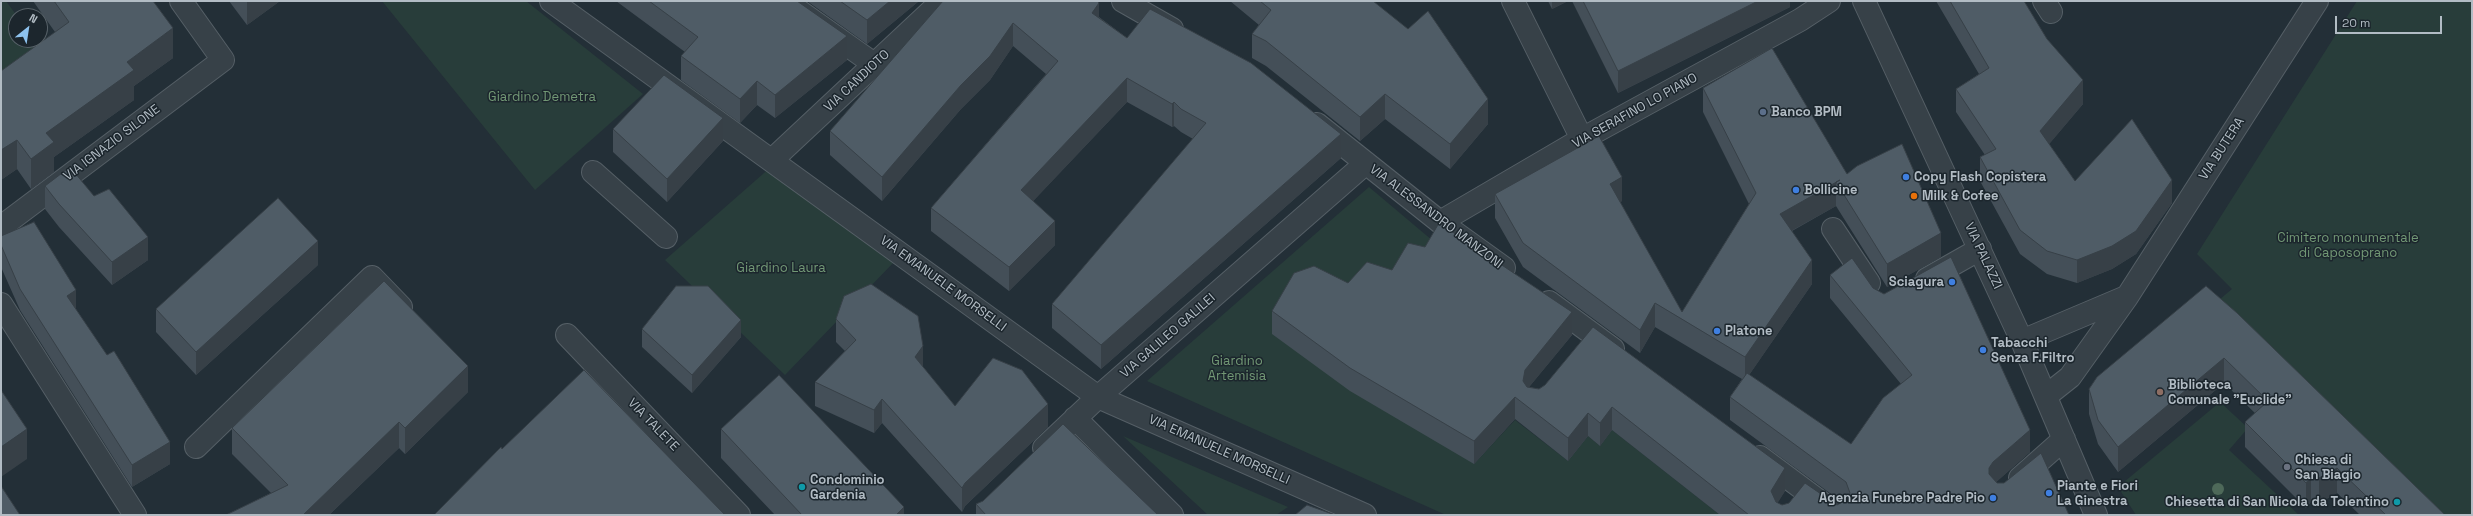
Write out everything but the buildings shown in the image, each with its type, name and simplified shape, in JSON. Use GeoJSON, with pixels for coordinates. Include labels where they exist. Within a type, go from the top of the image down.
{"type":"FeatureCollection","features":[{"type":"Feature","properties":{"kind":"street","name":"VIA IGNAZIO SILONE"},"geometry":{"type":"LineString","coordinates":[[1,227],[223,60],[181,1]]}},
{"type":"Feature","properties":{"kind":"street","name":"VIA EMANUELE MORSELLI"},"geometry":{"type":"LineString","coordinates":[[550,1],[1098,396],[1365,515]]}},
{"type":"Feature","properties":{"kind":"street"},"geometry":{"type":"LineString","coordinates":[[785,1],[874,64]]}},
{"type":"Feature","properties":{"kind":"street","name":"VIA CANDIOTO"},"geometry":{"type":"LineString","coordinates":[[772,160],[942,1]]}},
{"type":"Feature","properties":{"kind":"street"},"geometry":{"type":"LineString","coordinates":[[1123,1],[1189,38]]}},
{"type":"Feature","properties":{"kind":"street"},"geometry":{"type":"LineString","coordinates":[[1513,1],[1582,139]]}},
{"type":"Feature","properties":{"kind":"street","name":"VIA SERAFINO LO PIANO"},"geometry":{"type":"LineString","coordinates":[[1440,222],[1582,139],[1800,20],[1829,1]]}},
{"type":"Feature","properties":{"kind":"street","name":"VIA PALAZZI"},"geometry":{"type":"LineString","coordinates":[[1864,1],[2022,341],[2096,515]]}},
{"type":"Feature","properties":{"kind":"street","name":"VIA BUTERA"},"geometry":{"type":"LineString","coordinates":[[2046,396],[2070,377],[2127,297],[2317,1]]}},
{"type":"Feature","properties":{"kind":"street","name":"VIA ALESSANDRO MANZONI"},"geometry":{"type":"LineString","coordinates":[[1300,110],[1440,222],[1629,360]]}},
{"type":"Feature","properties":{"kind":"street","name":"VIA GALILEO GALILEI"},"geometry":{"type":"LineString","coordinates":[[1030,461],[1098,396],[1366,163]]}},
{"type":"Feature","properties":{"kind":"street"},"geometry":{"type":"LineString","coordinates":[[593,172],[666,237]]}},
{"type":"Feature","properties":{"kind":"street"},"geometry":{"type":"LineString","coordinates":[[1833,229],[1879,297]]}},
{"type":"Feature","properties":{"kind":"street"},"geometry":{"type":"LineString","coordinates":[[1911,288],[1980,249]]}},
{"type":"Feature","properties":{"kind":"street"},"geometry":{"type":"LineString","coordinates":[[196,447],[372,277],[416,321]]}},
{"type":"Feature","properties":{"kind":"street"},"geometry":{"type":"LineString","coordinates":[[2022,341],[2127,297]]}},
{"type":"Feature","properties":{"kind":"street"},"geometry":{"type":"LineString","coordinates":[[1,304],[135,515]]}},
{"type":"Feature","properties":{"kind":"street"},"geometry":{"type":"LineString","coordinates":[[1575,351],[1590,332]]}},
{"type":"Feature","properties":{"kind":"street","name":"VIA TALETE"},"geometry":{"type":"LineString","coordinates":[[567,334],[739,515]]}},
{"type":"Feature","properties":{"kind":"street"},"geometry":{"type":"LineString","coordinates":[[1075,418],[1172,515]]}},
{"type":"Feature","properties":{"kind":"street"},"geometry":{"type":"LineString","coordinates":[[2007,489],[2064,439]]}},
{"type":"Feature","properties":{"kind":"street"},"geometry":{"type":"LineString","coordinates":[[1741,443],[1796,496],[1838,515]]}},
{"type":"Feature","properties":{"kind":"green space"},"geometry":{"type":"Polygon","coordinates":[[[1,1],[6,1],[11,8],[8,8],[8,48],[34,48],[1,73],[1,1]]]}},
{"type":"Feature","properties":{"kind":"green space","name":"Giardino Demetra"},"geometry":{"type":"Polygon","coordinates":[[[382,1],[526,1],[643,94],[535,190],[382,1]]]}},
{"type":"Feature","properties":{"kind":"green space","name":"Cimitero monumentale di Caposoprano"},"geometry":{"type":"Polygon","coordinates":[[[2357,1],[2472,1],[2472,515],[2361,515],[2204,364],[2206,311],[2232,289],[2197,254],[2357,1]]]}},
{"type":"Feature","properties":{"kind":"green space","name":"Giardino Laura"},"geometry":{"type":"Polygon","coordinates":[[[772,166],[895,261],[785,375],[665,260],[772,166]]]}},
{"type":"Feature","properties":{"kind":"green space","name":"Giardino Artemisia"},"geometry":{"type":"Polygon","coordinates":[[[1369,187],[1439,246],[1474,464],[1515,420],[1568,461],[1588,436],[1600,446],[1612,430],[1720,515],[1446,515],[1147,381],[1369,187]]]}},
{"type":"Feature","properties":{"kind":"green space"},"geometry":{"type":"Polygon","coordinates":[[[2220,402],[2248,428],[2229,450],[2299,515],[2136,515],[2118,487],[2220,402]]]}},
{"type":"Feature","properties":{"kind":"green space"},"geometry":{"type":"Polygon","coordinates":[[[1123,436],[1288,507],[1276,515],[1208,515],[1123,436]]]}},
{"type":"Feature","properties":{"kind":"place","name":"Banco BPM"},"geometry":{"type":"Point","coordinates":[1763,112]}},
{"type":"Feature","properties":{"kind":"place","name":"Copy Flash Copistera"},"geometry":{"type":"Point","coordinates":[1906,177]}},
{"type":"Feature","properties":{"kind":"place","name":"Bollicine"},"geometry":{"type":"Point","coordinates":[1796,190]}},
{"type":"Feature","properties":{"kind":"place","name":"Milk & Cofee"},"geometry":{"type":"Point","coordinates":[1914,196]}},
{"type":"Feature","properties":{"kind":"place","name":"Sciagura"},"geometry":{"type":"Point","coordinates":[1952,282]}},
{"type":"Feature","properties":{"kind":"place","name":"Platone"},"geometry":{"type":"Point","coordinates":[1717,331]}},
{"type":"Feature","properties":{"kind":"place","name":"Tabacchi Senza F.Filtro"},"geometry":{"type":"Point","coordinates":[1983,350]}},
{"type":"Feature","properties":{"kind":"place","name":"Biblioteca Comunale \"Euclide\""},"geometry":{"type":"Point","coordinates":[2160,392]}},
{"type":"Feature","properties":{"kind":"place","name":"Chiesa di San Biagio"},"geometry":{"type":"Point","coordinates":[2287,467]}},
{"type":"Feature","properties":{"kind":"place","name":"Condominio Gardenia"},"geometry":{"type":"Point","coordinates":[802,487]}},
{"type":"Feature","properties":{"kind":"place","name":"Piante e Fiori La Ginestra"},"geometry":{"type":"Point","coordinates":[2049,493]}},
{"type":"Feature","properties":{"kind":"place","name":"Agenzia Funebre Padre Pio"},"geometry":{"type":"Point","coordinates":[1993,498]}},
{"type":"Feature","properties":{"kind":"place","name":"Chiesetta di San Nicola da Tolentino"},"geometry":{"type":"Point","coordinates":[2397,502]}}]}
